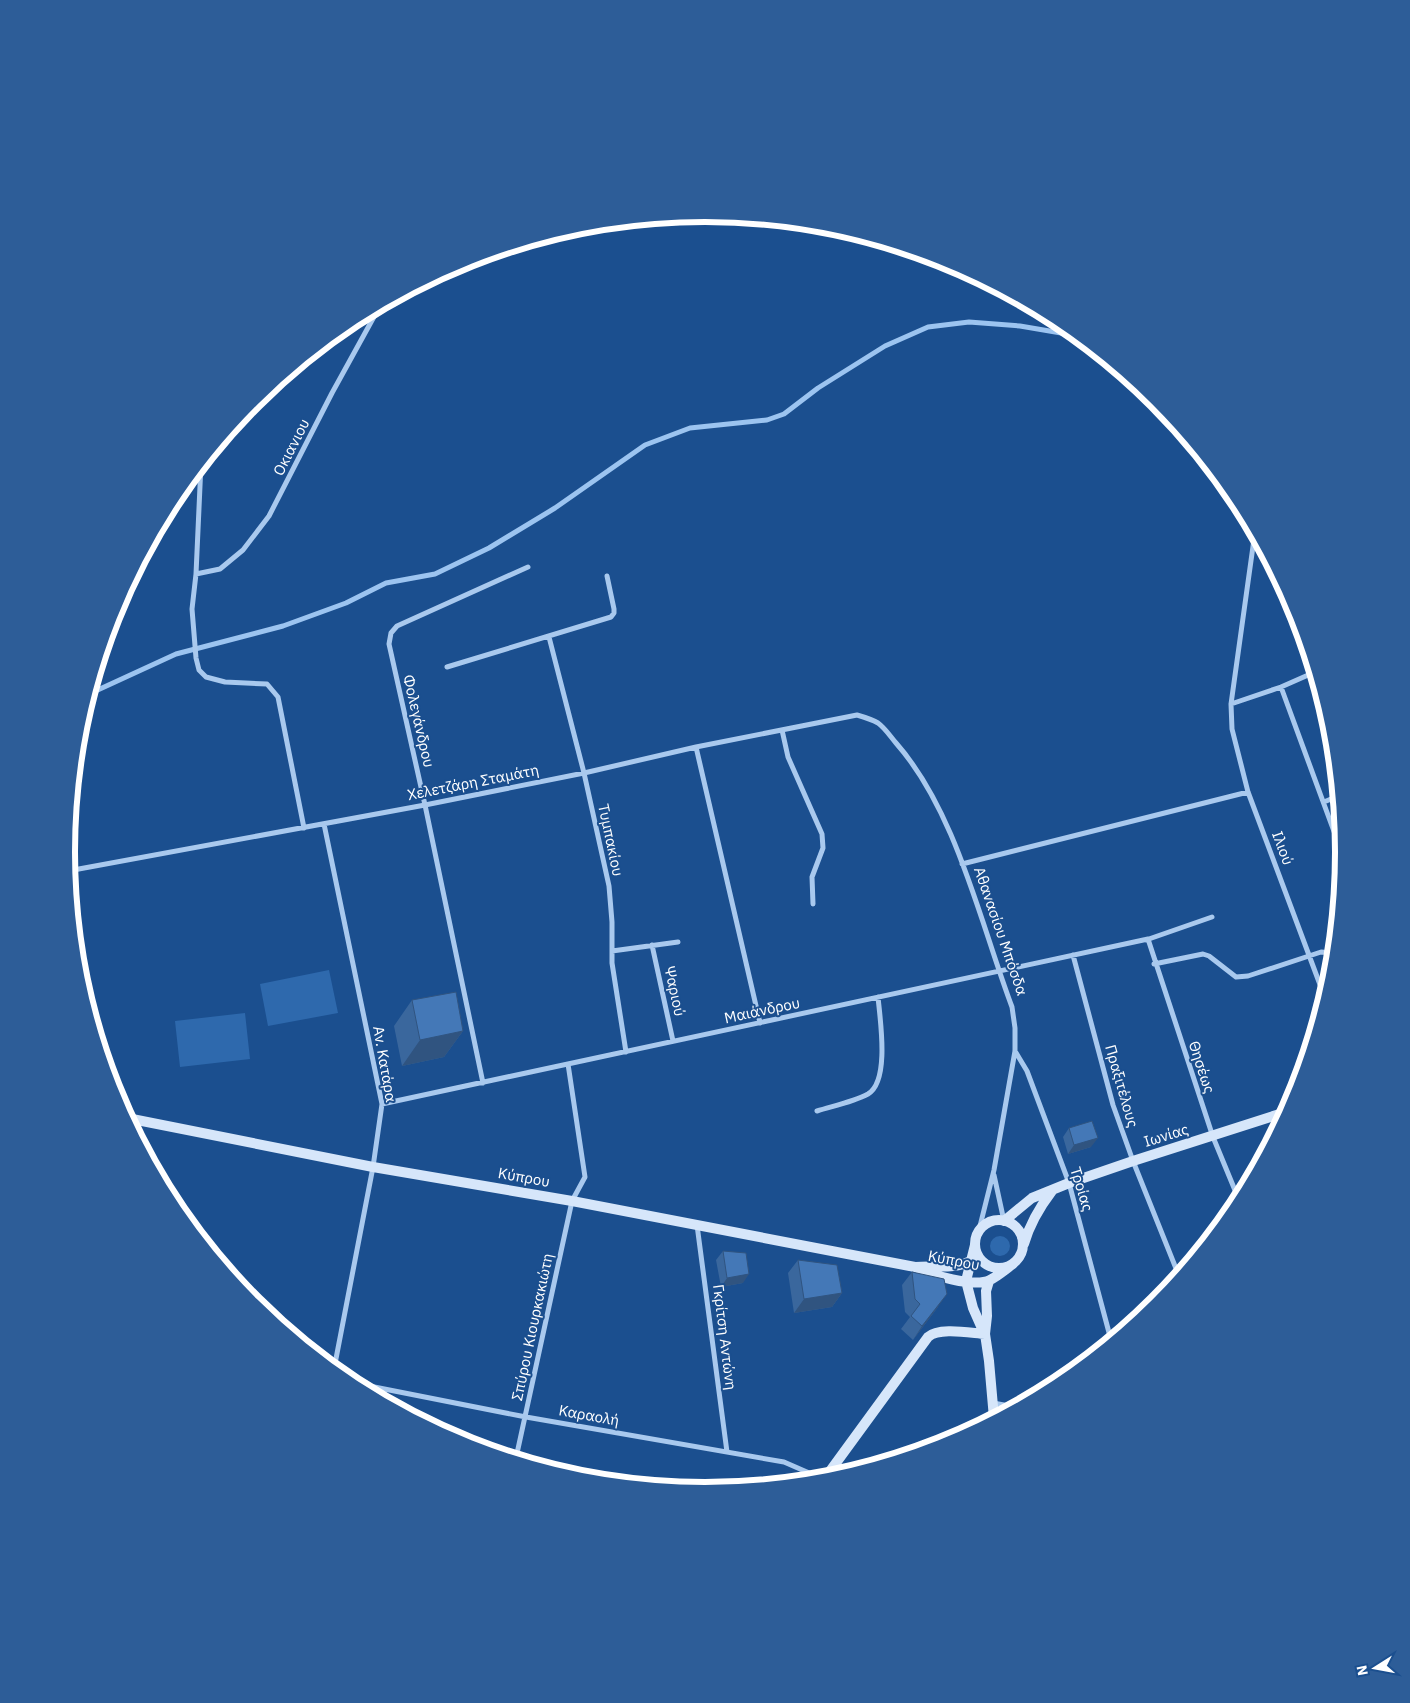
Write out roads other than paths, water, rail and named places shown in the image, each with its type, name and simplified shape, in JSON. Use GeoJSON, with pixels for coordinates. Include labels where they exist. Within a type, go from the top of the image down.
{"type":"FeatureCollection","features":[{"type":"Feature","properties":{"kind":"street","name":"Οκιανιου"},"geometry":{"type":"LineString","coordinates":[[196,574],[220,569],[243,550],[269,516],[332,393],[375,316]]}},
{"type":"Feature","properties":{"kind":"street"},"geometry":{"type":"LineString","coordinates":[[201,474],[196,574],[192,609],[196,658],[199,670],[206,678],[225,682],[267,684],[278,698],[304,828]]}},
{"type":"Feature","properties":{"kind":"street","name":"Ιλιού"},"geometry":{"type":"LineString","coordinates":[[1254,541],[1231,704],[1232,729],[1248,792],[1320,985]]}},
{"type":"Feature","properties":{"kind":"street","name":"Φολεγάνδρου"},"geometry":{"type":"LineString","coordinates":[[483,1083],[389,644],[390,633],[397,626],[528,567]]}},
{"type":"Feature","properties":{"kind":"street"},"geometry":{"type":"LineString","coordinates":[[447,666],[611,617],[614,613],[614,608],[607,576]]}},
{"type":"Feature","properties":{"kind":"street","name":"Τυμπακίου"},"geometry":{"type":"LineString","coordinates":[[549,637],[584,773],[608,886],[614,979],[626,1052]]}},
{"type":"Feature","properties":{"kind":"street"},"geometry":{"type":"LineString","coordinates":[[1231,704],[1282,687],[1310,674]]}},
{"type":"Feature","properties":{"kind":"street"},"geometry":{"type":"LineString","coordinates":[[1282,687],[1335,831]]}},
{"type":"Feature","properties":{"kind":"street","name":"Χελετζάρη Σταμάτη"},"geometry":{"type":"LineString","coordinates":[[75,870],[425,805],[584,773],[696,747],[857,715],[880,724]]}},
{"type":"Feature","properties":{"kind":"street","name":"Αθανασίου Μπόσδα"},"geometry":{"type":"LineString","coordinates":[[880,724],[907,755],[931,792],[962,864],[1012,1007],[1015,1028],[1015,1051],[994,1170],[977,1239]]}},
{"type":"Feature","properties":{"kind":"street"},"geometry":{"type":"LineString","coordinates":[[782,730],[788,757],[822,834],[823,848],[812,877],[812,904]]}},
{"type":"Feature","properties":{"kind":"street"},"geometry":{"type":"LineString","coordinates":[[696,747],[760,1023]]}},
{"type":"Feature","properties":{"kind":"street"},"geometry":{"type":"LineString","coordinates":[[962,864],[1248,792]]}},
{"type":"Feature","properties":{"kind":"street"},"geometry":{"type":"LineString","coordinates":[[1324,802],[1333,798]]}},
{"type":"Feature","properties":{"kind":"street","name":"Αν. Κατάρα"},"geometry":{"type":"LineString","coordinates":[[324,824],[382,1104],[373,1167],[335,1361]]}},
{"type":"Feature","properties":{"kind":"street","name":"Μαιάνδρου"},"geometry":{"type":"LineString","coordinates":[[382,1104],[1145,940],[1212,918]]}},
{"type":"Feature","properties":{"kind":"street","name":"Θησέως"},"geometry":{"type":"LineString","coordinates":[[1145,940],[1213,1137],[1236,1192]]}},
{"type":"Feature","properties":{"kind":"street"},"geometry":{"type":"LineString","coordinates":[[612,951],[678,942]]}},
{"type":"Feature","properties":{"kind":"street","name":"Ψαριού"},"geometry":{"type":"LineString","coordinates":[[652,946],[674,1042]]}},
{"type":"Feature","properties":{"kind":"street"},"geometry":{"type":"LineString","coordinates":[[1154,964],[1202,954],[1209,956],[1236,977],[1248,976],[1322,952],[1327,952]]}},
{"type":"Feature","properties":{"kind":"street","name":"Πραξιτέλους"},"geometry":{"type":"LineString","coordinates":[[1073,956],[1113,1105],[1176,1270]]}},
{"type":"Feature","properties":{"kind":"street"},"geometry":{"type":"LineString","coordinates":[[816,1111],[869,1093],[878,1085],[882,1037],[878,998]]}},
{"type":"Feature","properties":{"kind":"street","name":"Τροίας"},"geometry":{"type":"LineString","coordinates":[[1015,1051],[1028,1071],[1069,1183],[1110,1333]]}},
{"type":"Feature","properties":{"kind":"street","name":"Σπύρου Κιουρκακιώτη"},"geometry":{"type":"LineString","coordinates":[[517,1453],[572,1201],[585,1177],[568,1064]]}},
{"type":"Feature","properties":{"kind":"street","name":"Ιωνίας"},"geometry":{"type":"LineString","coordinates":[[1004,1221],[1032,1198],[1069,1183],[1277,1115]]}},
{"type":"Feature","properties":{"kind":"street","name":"Κύπρου"},"geometry":{"type":"LineString","coordinates":[[135,1120],[373,1167],[572,1201],[915,1267],[928,1274],[966,1281],[989,1281],[1013,1264]]}},
{"type":"Feature","properties":{"kind":"street","name":"Αθανασίου Μπόσδα"},"geometry":{"type":"LineString","coordinates":[[994,1170],[1004,1221]]}},
{"type":"Feature","properties":{"kind":"street"},"geometry":{"type":"LineString","coordinates":[[1023,1250],[1023,1240],[1019,1231],[1013,1224],[1004,1221],[990,1222],[982,1228],[977,1239],[979,1256],[988,1265],[1000,1268],[1013,1264],[1023,1250],[1032,1221],[1054,1189]]}},
{"type":"Feature","properties":{"kind":"street","name":"Γκρίτση Αντώνη"},"geometry":{"type":"LineString","coordinates":[[697,1225],[727,1452]]}},
{"type":"Feature","properties":{"kind":"street","name":"Κύπρου"},"geometry":{"type":"LineString","coordinates":[[915,1267],[930,1265],[958,1266],[970,1261],[977,1239]]}},
{"type":"Feature","properties":{"kind":"street"},"geometry":{"type":"LineString","coordinates":[[970,1261],[966,1281],[973,1308],[985,1334]]}},
{"type":"Feature","properties":{"kind":"street"},"geometry":{"type":"LineString","coordinates":[[989,1281],[986,1291],[987,1316],[985,1334],[994,1412]]}},
{"type":"Feature","properties":{"kind":"street"},"geometry":{"type":"LineString","coordinates":[[832,1468],[928,1337],[933,1333],[941,1332],[985,1334]]}},
{"type":"Feature","properties":{"kind":"street","name":"Καραολή"},"geometry":{"type":"LineString","coordinates":[[374,1387],[526,1417],[784,1462],[808,1472]]}},
{"type":"Feature","properties":{"kind":"street"},"geometry":{"type":"LineString","coordinates":[[993,1403],[1005,1405]]}},
{"type":"Feature","properties":{"kind":"waterway"},"geometry":{"type":"LineString","coordinates":[[95,691],[176,654],[283,626],[346,603],[386,583],[435,574],[489,548],[555,508],[645,445],[690,428],[767,420],[784,414],[818,388],[885,346],[928,327],[969,322],[1020,326],[1062,333]]}}]}
